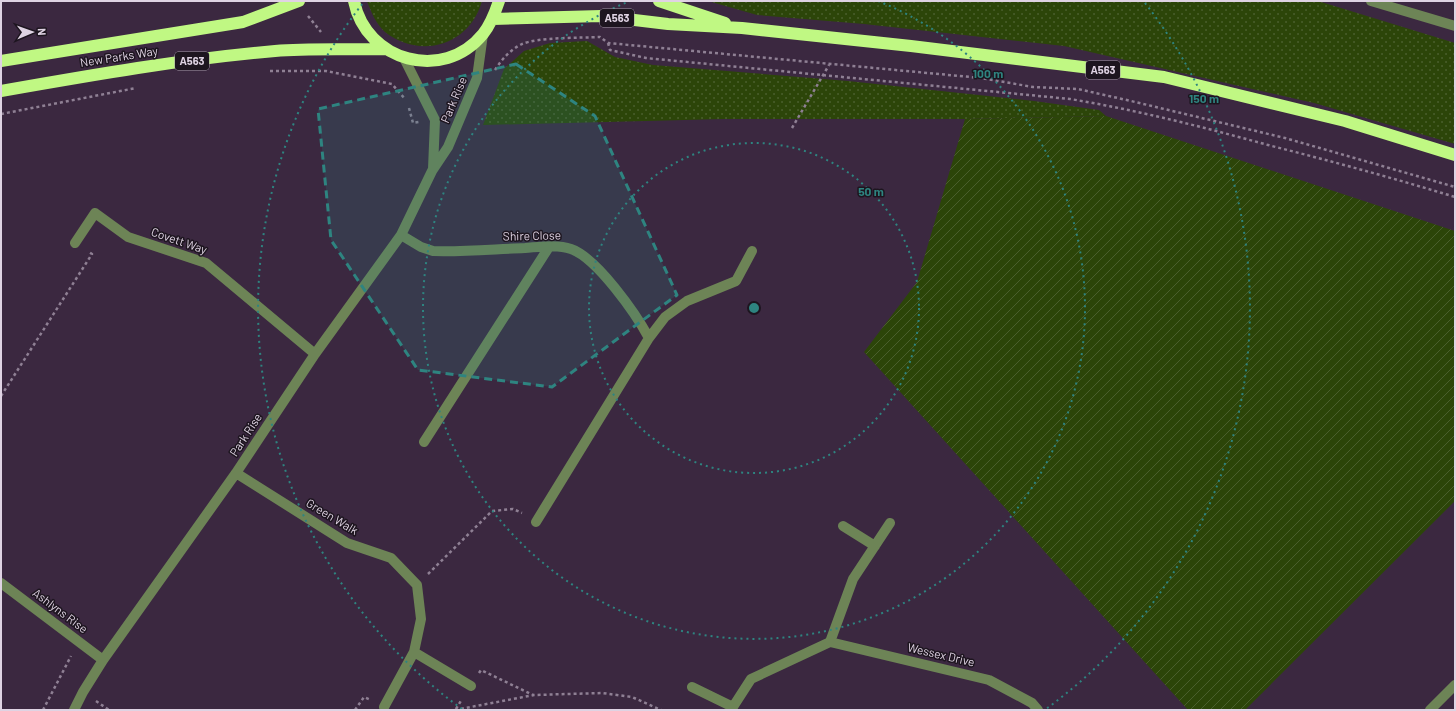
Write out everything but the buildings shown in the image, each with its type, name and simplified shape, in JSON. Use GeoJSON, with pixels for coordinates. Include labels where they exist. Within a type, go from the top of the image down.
{"type":"FeatureCollection","features":[{"type":"Feature","properties":{"kind":"highway","name":"New Parks Way"},"geometry":{"type":"LineString","coordinates":[[1,61],[243,22],[299,1]]}},
{"type":"Feature","properties":{"kind":"highway"},"geometry":{"type":"LineString","coordinates":[[354,1],[356,13],[368,33],[385,49],[404,58],[426,61],[447,58],[467,49],[483,34],[493,19],[499,1]]}},
{"type":"Feature","properties":{"kind":"highway","name":"A563"},"geometry":{"type":"LineString","coordinates":[[659,1],[742,28]]}},
{"type":"Feature","properties":{"kind":"highway","name":"A563"},"geometry":{"type":"LineString","coordinates":[[493,19],[601,16],[668,24],[742,28],[911,46],[1164,77],[1345,121],[1455,155]]}},
{"type":"Feature","properties":{"kind":"highway","name":"New Parks Way"},"geometry":{"type":"LineString","coordinates":[[1,90],[234,55],[277,51],[385,49]]}},
{"type":"Feature","properties":{"kind":"street"},"geometry":{"type":"LineString","coordinates":[[1371,1],[1455,26]]}},
{"type":"Feature","properties":{"kind":"street","name":"Park Rise"},"geometry":{"type":"LineString","coordinates":[[74,710],[83,692],[103,660],[236,473],[315,354],[401,235],[432,171],[448,147],[477,78],[483,34]]}},
{"type":"Feature","properties":{"kind":"street","name":"Park Rise"},"geometry":{"type":"LineString","coordinates":[[404,58],[435,120],[435,144],[432,171]]}},
{"type":"Feature","properties":{"kind":"street","name":"Covett Way"},"geometry":{"type":"LineString","coordinates":[[75,243],[95,213],[128,237],[206,263],[315,354]]}},
{"type":"Feature","properties":{"kind":"street","name":"Shire Close"},"geometry":{"type":"LineString","coordinates":[[401,235],[433,251],[549,247],[571,249],[580,254],[598,270],[636,315],[649,338]]}},
{"type":"Feature","properties":{"kind":"street"},"geometry":{"type":"LineString","coordinates":[[424,442],[549,247]]}},
{"type":"Feature","properties":{"kind":"street"},"geometry":{"type":"LineString","coordinates":[[536,522],[649,338],[665,317],[686,301],[736,281],[752,251]]}},
{"type":"Feature","properties":{"kind":"street","name":"Green Walk"},"geometry":{"type":"LineString","coordinates":[[236,473],[347,543],[391,558],[417,585]]}},
{"type":"Feature","properties":{"kind":"street"},"geometry":{"type":"LineString","coordinates":[[692,687],[732,708],[751,679],[830,642],[853,579],[890,523]]}},
{"type":"Feature","properties":{"kind":"street"},"geometry":{"type":"LineString","coordinates":[[843,526],[875,546]]}},
{"type":"Feature","properties":{"kind":"street","name":"Ashlyns Rise"},"geometry":{"type":"LineString","coordinates":[[1,583],[103,660]]}},
{"type":"Feature","properties":{"kind":"street"},"geometry":{"type":"LineString","coordinates":[[384,707],[414,652],[421,619],[417,585]]}},
{"type":"Feature","properties":{"kind":"street","name":"Wessex Drive"},"geometry":{"type":"LineString","coordinates":[[830,642],[989,680],[1032,703],[1038,710]]}},
{"type":"Feature","properties":{"kind":"street"},"geometry":{"type":"LineString","coordinates":[[414,652],[471,686]]}},
{"type":"Feature","properties":{"kind":"street"},"geometry":{"type":"LineString","coordinates":[[1430,710],[1455,685]]}},
{"type":"Feature","properties":{"kind":"path"},"geometry":{"type":"LineString","coordinates":[[491,76],[503,58],[522,44],[556,39],[600,37],[608,43],[829,65],[981,78],[1033,87],[1078,89],[1285,138],[1455,186]]}},
{"type":"Feature","properties":{"kind":"path"},"geometry":{"type":"LineString","coordinates":[[608,43],[610,50],[646,58],[1070,99],[1109,106],[1211,129],[1384,175],[1455,197]]}},
{"type":"Feature","properties":{"kind":"path"},"geometry":{"type":"LineString","coordinates":[[792,128],[829,65]]}},
{"type":"Feature","properties":{"kind":"path"},"geometry":{"type":"LineString","coordinates":[[268,70],[326,71],[392,84],[408,102],[413,123],[435,120]]}},
{"type":"Feature","properties":{"kind":"path"},"geometry":{"type":"LineString","coordinates":[[1,114],[139,87]]}},
{"type":"Feature","properties":{"kind":"path"},"geometry":{"type":"LineString","coordinates":[[1,396],[92,254],[75,243]]}},
{"type":"Feature","properties":{"kind":"path"},"geometry":{"type":"LineString","coordinates":[[417,585],[492,511],[513,508],[536,522]]}},
{"type":"Feature","properties":{"kind":"path"},"geometry":{"type":"LineString","coordinates":[[43,710],[79,641]]}},
{"type":"Feature","properties":{"kind":"path"},"geometry":{"type":"LineString","coordinates":[[455,710],[481,670],[534,695]]}},
{"type":"Feature","properties":{"kind":"path"},"geometry":{"type":"LineString","coordinates":[[455,710],[534,695],[602,693],[632,697],[661,710]]}},
{"type":"Feature","properties":{"kind":"highlighted area"},"geometry":{"type":"Polygon","coordinates":[[[516,64],[595,116],[677,295],[552,387],[418,370],[331,240],[318,109],[516,64]]]}},
{"type":"Feature","properties":{"kind":"green space"},"geometry":{"type":"Polygon","coordinates":[[[367,1],[482,1],[476,16],[467,28],[456,38],[442,44],[428,46],[414,45],[399,41],[385,32],[376,22],[367,1]]]}},
{"type":"Feature","properties":{"kind":"green space"},"geometry":{"type":"Polygon","coordinates":[[[708,1],[1318,1],[1455,43],[1455,144],[1314,103],[1064,46],[864,24],[757,15],[708,1]]]}},
{"type":"Feature","properties":{"kind":"green space"},"geometry":{"type":"Polygon","coordinates":[[[587,41],[615,57],[653,65],[848,81],[1034,101],[1099,110],[1106,116],[965,119],[724,119],[483,125],[504,69],[524,51],[550,43],[587,41]]]}},
{"type":"Feature","properties":{"kind":"green space"},"geometry":{"type":"Polygon","coordinates":[[[1106,116],[1455,231],[1455,501],[1245,710],[1188,710],[864,352],[917,282],[965,119],[1106,116]]]}}]}
